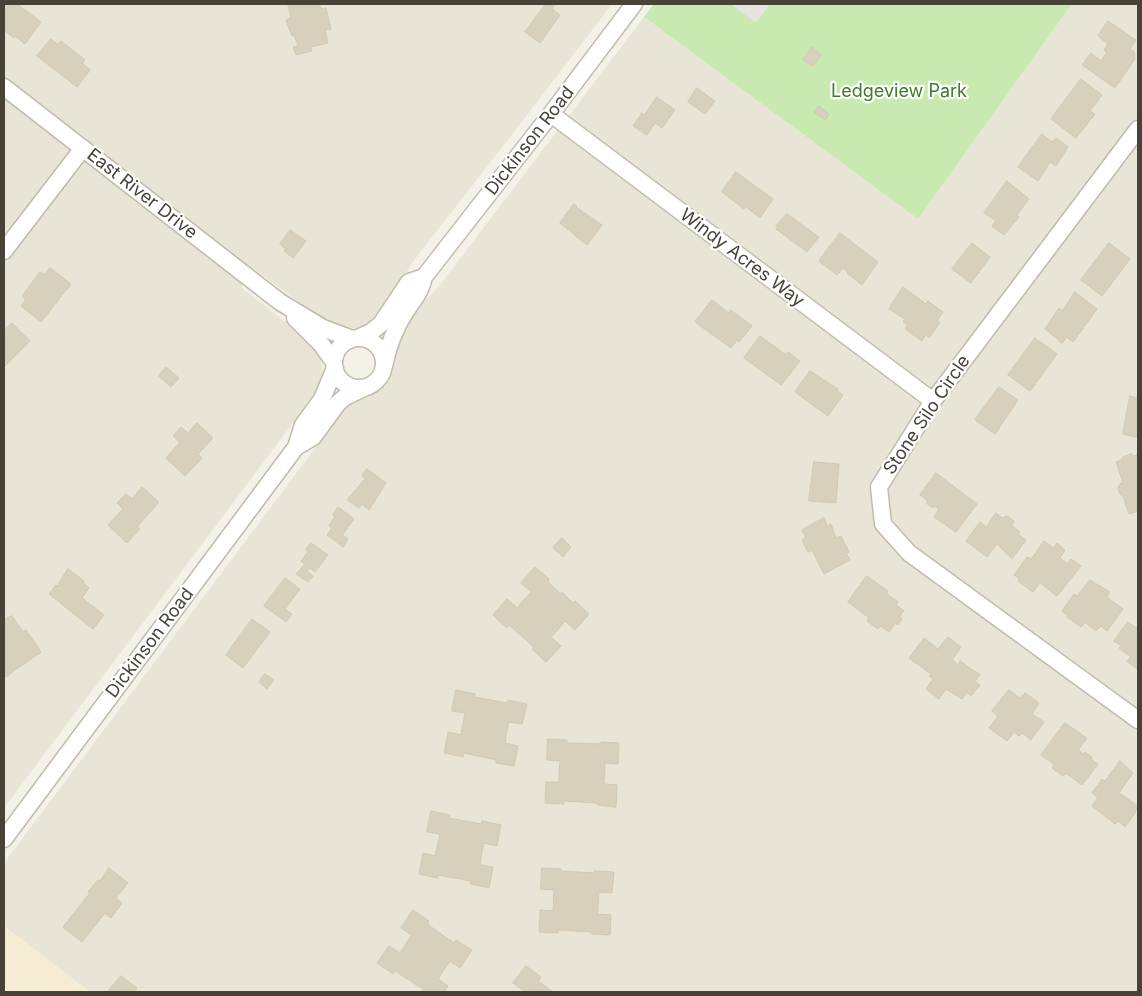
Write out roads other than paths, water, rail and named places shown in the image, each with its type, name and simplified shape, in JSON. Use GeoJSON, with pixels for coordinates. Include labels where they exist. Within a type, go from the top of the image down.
{"type":"FeatureCollection","features":[{"type":"Feature","properties":{"kind":"street","name":"Dickinson Road"},"geometry":{"type":"LineString","coordinates":[[384,366],[391,341],[406,310],[421,291],[424,277],[634,4]]}},
{"type":"Feature","properties":{"kind":"street","name":"East River Drive"},"geometry":{"type":"LineString","coordinates":[[4,87],[280,302],[323,328],[356,338]]}},
{"type":"Feature","properties":{"kind":"street","name":"Windy Acres Way"},"geometry":{"type":"LineString","coordinates":[[551,114],[933,401]]}},
{"type":"Feature","properties":{"kind":"street","name":"Stone Silo Circle"},"geometry":{"type":"LineString","coordinates":[[1138,128],[933,401],[879,487],[883,524],[909,553],[1138,720]]}},
{"type":"Feature","properties":{"kind":"street"},"geometry":{"type":"LineString","coordinates":[[4,251],[83,148]]}},
{"type":"Feature","properties":{"kind":"street","name":"Dickinson Road"},"geometry":{"type":"LineString","coordinates":[[356,338],[371,332],[380,324],[409,282],[424,277]]}},
{"type":"Feature","properties":{"kind":"street","name":"East River Drive"},"geometry":{"type":"LineString","coordinates":[[280,302],[321,344],[334,365]]}},
{"type":"Feature","properties":{"kind":"street"},"geometry":{"type":"LineString","coordinates":[[356,338],[368,339],[375,343],[384,357],[384,366],[382,374],[376,381],[369,386],[355,388],[342,381],[334,365],[339,348],[356,338]]}},
{"type":"Feature","properties":{"kind":"street","name":"Dickinson Road"},"geometry":{"type":"LineString","coordinates":[[4,839],[296,447],[303,425],[322,399],[334,365]]}},
{"type":"Feature","properties":{"kind":"street","name":"Dickinson Road"},"geometry":{"type":"LineString","coordinates":[[296,447],[313,437],[338,403],[345,397],[369,386]]}},
{"type":"Feature","properties":{"kind":"park label","name":"Ledgeview Park"},"geometry":{"type":"Point","coordinates":[899,92]}}]}
